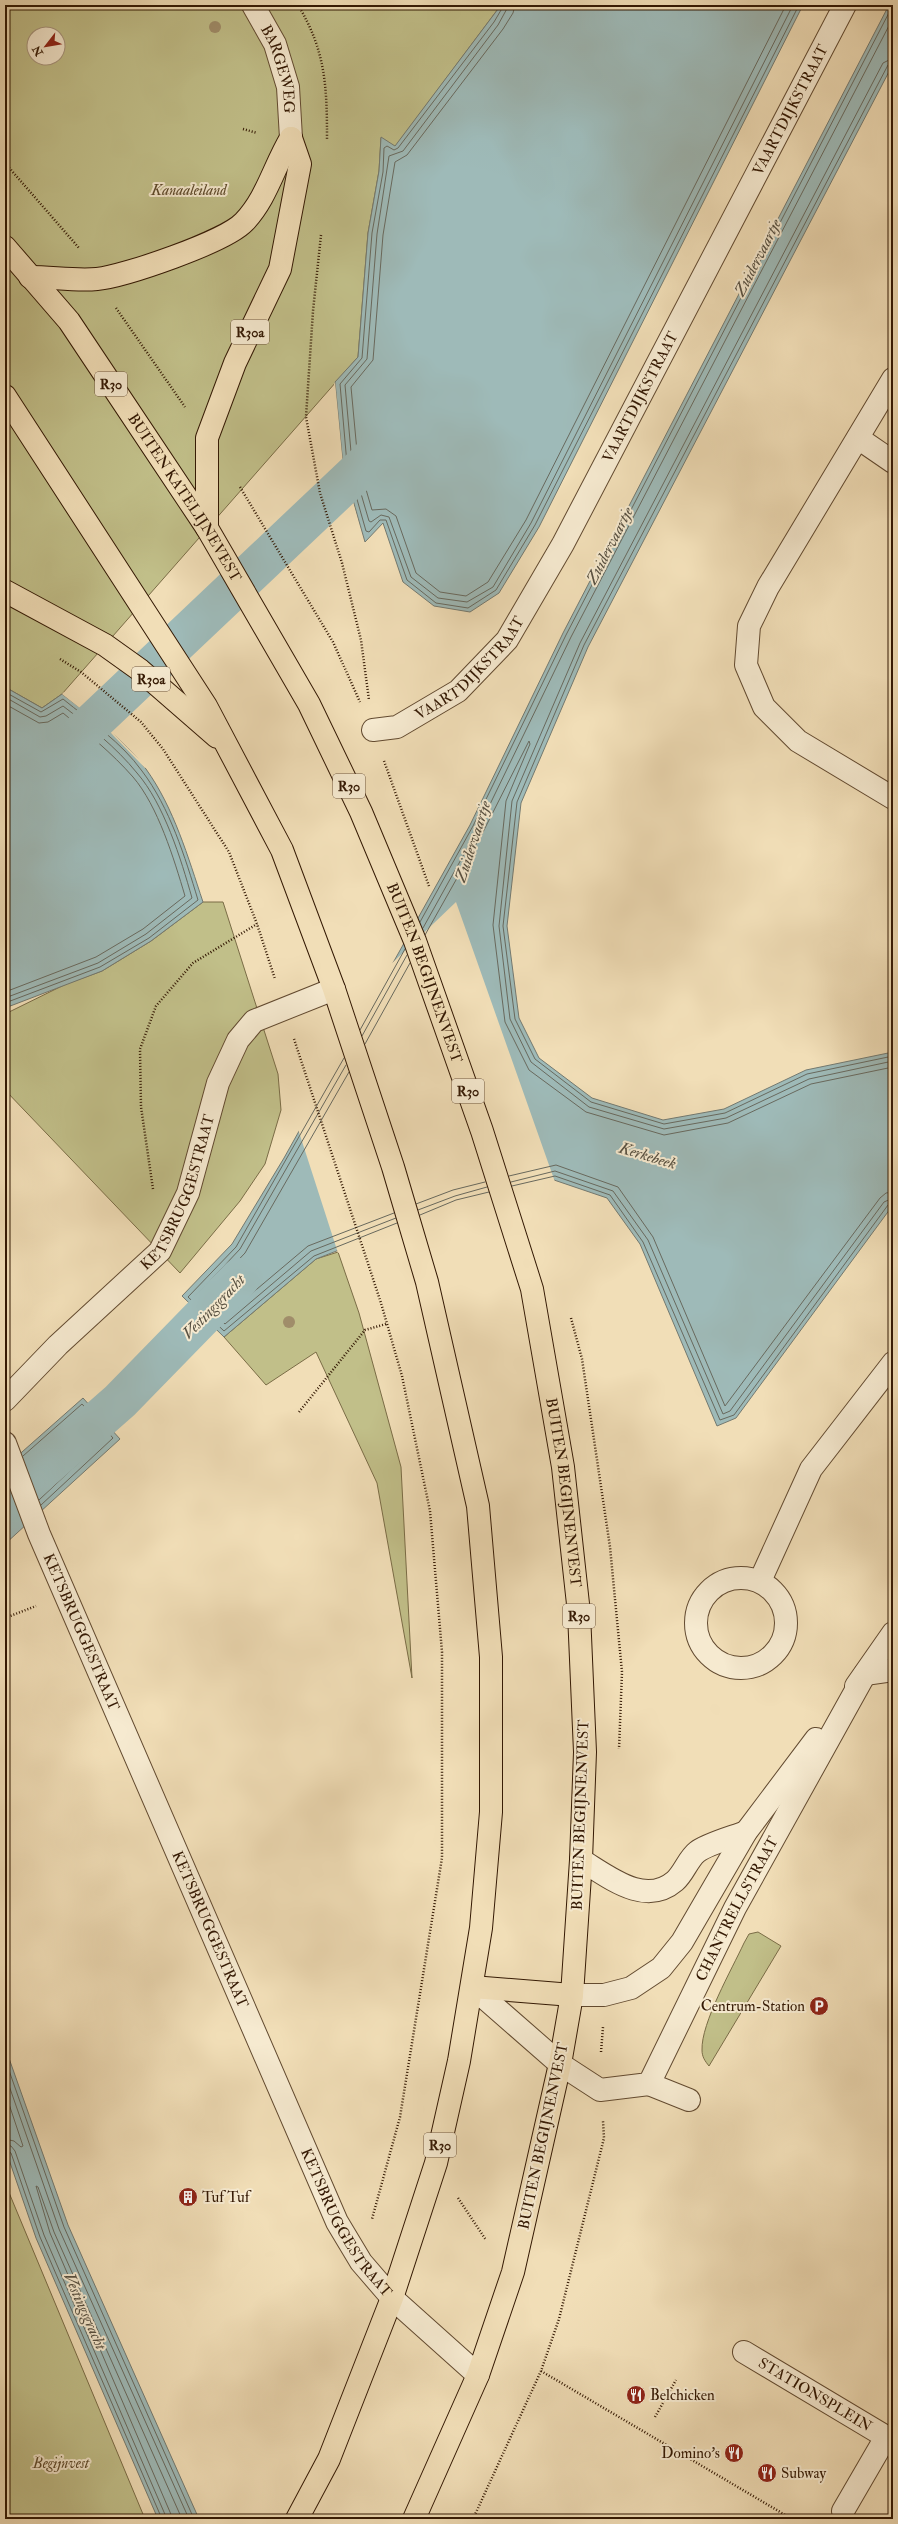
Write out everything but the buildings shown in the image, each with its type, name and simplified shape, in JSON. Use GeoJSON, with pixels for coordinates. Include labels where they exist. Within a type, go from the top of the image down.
{"type":"FeatureCollection","features":[{"type":"Feature","properties":{"kind":"main road"},"geometry":{"type":"LineString","coordinates":[[30,277],[108,278],[201,247],[243,223],[269,186],[279,158],[291,138]]}},
{"type":"Feature","properties":{"kind":"main road","name":"R30a"},"geometry":{"type":"LineString","coordinates":[[207,528],[207,438],[235,363],[280,269],[300,164],[291,138]]}},
{"type":"Feature","properties":{"kind":"main road","name":"BUITEN KATELIJNEVEST"},"geometry":{"type":"LineString","coordinates":[[5,247],[68,322],[207,528],[272,637]]}},
{"type":"Feature","properties":{"kind":"main road"},"geometry":{"type":"LineString","coordinates":[[5,396],[141,603],[200,711]]}},
{"type":"Feature","properties":{"kind":"main road","name":"R30a"},"geometry":{"type":"LineString","coordinates":[[5,591],[105,645],[200,711],[230,749]]}},
{"type":"Feature","properties":{"kind":"main road","name":"BUITEN BEGIJNENVEST"},"geometry":{"type":"LineString","coordinates":[[272,637],[309,704],[361,812],[415,941],[518,1242],[532,1289],[563,1466],[579,1613],[585,1752],[581,1860],[572,1995],[560,2064],[513,2272],[478,2375],[414,2519]]}},
{"type":"Feature","properties":{"kind":"main road","name":"R30"},"geometry":{"type":"LineString","coordinates":[[230,749],[282,850],[334,989],[393,1167],[427,1282],[478,1506],[491,1657],[491,1812],[481,1928],[459,2061],[436,2163],[392,2298],[329,2459],[297,2519]]}},
{"type":"Feature","properties":{"kind":"main road"},"geometry":{"type":"LineString","coordinates":[[472,1987],[572,1995]]}},
{"type":"Feature","properties":{"kind":"street","name":"BARGEWEG"},"geometry":{"type":"LineString","coordinates":[[253,5],[275,44],[288,87],[291,138]]}},
{"type":"Feature","properties":{"kind":"street","name":"VAARTDIJKSTRAAT"},"geometry":{"type":"LineString","coordinates":[[373,730],[396,727],[458,691],[507,640],[563,544],[845,5]]}},
{"type":"Feature","properties":{"kind":"street"},"geometry":{"type":"LineString","coordinates":[[893,379],[765,594],[749,626],[746,665],[764,707],[798,741],[893,798]]}},
{"type":"Feature","properties":{"kind":"street"},"geometry":{"type":"LineString","coordinates":[[858,438],[893,462]]}},
{"type":"Feature","properties":{"kind":"street","name":"KETSBRUGGESTRAAT"},"geometry":{"type":"LineString","coordinates":[[5,1400],[58,1346],[160,1250],[188,1193],[218,1083],[238,1040],[254,1021],[334,989]]}},
{"type":"Feature","properties":{"kind":"street"},"geometry":{"type":"LineString","coordinates":[[760,1581],[811,1469],[893,1363]]}},
{"type":"Feature","properties":{"kind":"street","name":"KETSBRUGGESTRAAT"},"geometry":{"type":"LineString","coordinates":[[5,1442],[39,1534],[337,2222],[361,2262],[392,2298],[478,2375]]}},
{"type":"Feature","properties":{"kind":"street"},"geometry":{"type":"LineString","coordinates":[[744,1577],[760,1581],[775,1592],[784,1608],[787,1625],[782,1642],[771,1657],[756,1666],[738,1668],[721,1664],[707,1653],[698,1638],[695,1620],[700,1602],[711,1588],[726,1579],[744,1577]]}},
{"type":"Feature","properties":{"kind":"street","name":"CHANTRELLSTRAAT"},"geometry":{"type":"LineString","coordinates":[[572,1995],[604,1995],[631,1988],[660,1968],[682,1942],[746,1832],[866,1674],[893,1633]]}},
{"type":"Feature","properties":{"kind":"street"},"geometry":{"type":"LineString","coordinates":[[866,1674],[893,1670]]}},
{"type":"Feature","properties":{"kind":"street","name":"CHANTRELLSTRAAT"},"geometry":{"type":"LineString","coordinates":[[649,2084],[735,1908],[866,1674]]}},
{"type":"Feature","properties":{"kind":"street"},"geometry":{"type":"LineString","coordinates":[[581,1860],[614,1880],[642,1892],[661,1891],[676,1880],[697,1851],[746,1832]]}},
{"type":"Feature","properties":{"kind":"street"},"geometry":{"type":"LineString","coordinates":[[472,1987],[560,2064],[600,2090],[649,2084],[688,2100]]}},
{"type":"Feature","properties":{"kind":"street","name":"STATIONSPLEIN"},"geometry":{"type":"LineString","coordinates":[[744,2352],[890,2439],[843,2511]]}},
{"type":"Feature","properties":{"kind":"path"},"geometry":{"type":"LineString","coordinates":[[5,163],[76,243],[95,279],[207,438]]}},
{"type":"Feature","properties":{"kind":"path"},"geometry":{"type":"LineString","coordinates":[[306,417],[320,493],[342,563],[361,640],[373,730]]}},
{"type":"Feature","properties":{"kind":"path"},"geometry":{"type":"LineString","coordinates":[[237,483],[333,642],[373,730],[429,887]]}},
{"type":"Feature","properties":{"kind":"path"},"geometry":{"type":"LineString","coordinates":[[81,672],[141,722],[163,749],[229,852],[257,924],[380,1303],[402,1376],[430,1511],[442,1652],[442,1858],[400,2117],[361,2262]]}},
{"type":"Feature","properties":{"kind":"path"},"geometry":{"type":"LineString","coordinates":[[153,1191],[142,1107],[140,1049],[156,1006],[193,963],[257,924]]}},
{"type":"Feature","properties":{"kind":"path"},"geometry":{"type":"LineString","coordinates":[[299,1412],[365,1330],[386,1324]]}},
{"type":"Feature","properties":{"kind":"path"},"geometry":{"type":"LineString","coordinates":[[473,2519],[541,2371],[559,2319],[604,2138],[600,2090]]}},
{"type":"Feature","properties":{"kind":"path"},"geometry":{"type":"LineString","coordinates":[[458,2197],[489,2245]]}},
{"type":"Feature","properties":{"kind":"path"},"geometry":{"type":"LineString","coordinates":[[541,2371],[792,2519]]}},
{"type":"Feature","properties":{"kind":"path"},"geometry":{"type":"LineString","coordinates":[[655,2417],[676,2380]]}},
{"type":"Feature","properties":{"kind":"path"},"geometry":{"type":"LineString","coordinates":[[5,2499],[7,2519]]}},
{"type":"Feature","properties":{"kind":"green space","name":"Kanaaleiland"},"geometry":{"type":"Polygon","coordinates":[[[5,5],[501,5],[395,147],[381,138],[379,171],[368,233],[358,357],[62,694],[42,708],[5,687],[5,5]]]}},
{"type":"Feature","properties":{"kind":"green space"},"geometry":{"type":"Polygon","coordinates":[[[203,902],[223,902],[278,1074],[281,1110],[265,1164],[240,1201],[180,1273],[5,1090],[5,1014],[66,984],[102,971],[151,941],[203,902]]]}},
{"type":"Feature","properties":{"kind":"green space"},"geometry":{"type":"Polygon","coordinates":[[[338,1252],[359,1313],[401,1467],[412,1678],[377,1483],[316,1352],[266,1385],[224,1337],[316,1259],[338,1252]]]}},
{"type":"Feature","properties":{"kind":"green space"},"geometry":{"type":"Polygon","coordinates":[[[758,1932],[781,1946],[709,2066],[704,2059],[702,2050],[706,2026],[725,1981],[744,1943],[749,1934],[758,1932]]]}},
{"type":"Feature","properties":{"kind":"green space","name":"Begijnvest"},"geometry":{"type":"Polygon","coordinates":[[[5,2183],[145,2519],[5,2519],[5,2183]]]}},
{"type":"Feature","properties":{"kind":"water"},"geometry":{"type":"Polygon","coordinates":[[[501,5],[803,5],[539,527],[499,593],[470,612],[434,606],[403,582],[383,523],[365,542],[343,465],[335,382],[358,357],[368,233],[379,171],[381,137],[395,146],[501,5]]]}},
{"type":"Feature","properties":{"kind":"water"},"geometry":{"type":"Polygon","coordinates":[[[889,5],[893,5],[893,64],[588,647],[521,803],[507,926],[519,1018],[539,1058],[592,1098],[663,1120],[724,1109],[806,1070],[893,1052],[893,1205],[736,1418],[717,1426],[640,1244],[607,1198],[554,1180],[457,1204],[316,1259],[224,1337],[182,1296],[232,1244],[284,1158],[470,825],[563,633],[889,5]]]}},
{"type":"Feature","properties":{"kind":"water"},"geometry":{"type":"Polygon","coordinates":[[[5,687],[42,708],[62,694],[107,728],[128,748],[146,769],[165,800],[186,850],[203,902],[151,941],[102,971],[5,1008],[5,687]]]}},
{"type":"Feature","properties":{"kind":"water"},"geometry":{"type":"Polygon","coordinates":[[[83,1398],[120,1439],[5,1544],[5,1467],[83,1398]]]}},
{"type":"Feature","properties":{"kind":"water"},"geometry":{"type":"Polygon","coordinates":[[[5,2047],[68,2225],[199,2519],[158,2519],[36,2238],[5,2148],[5,2047]]]}},
{"type":"Feature","properties":{"kind":"pier"},"geometry":{"type":"Polygon","coordinates":[[[335,382],[343,465],[364,544],[341,465],[335,382]]]}},
{"type":"Feature","properties":{"kind":"pier"},"geometry":{"type":"Polygon","coordinates":[[[64,692],[110,730],[147,767],[145,768],[109,731],[62,694],[64,692]]]}},
{"type":"Feature","properties":{"kind":"pier"},"geometry":{"type":"Polygon","coordinates":[[[456,902],[555,1182],[458,1206],[338,1253],[298,1129],[388,967],[456,902]]]}},
{"type":"Feature","properties":{"kind":"waterway"},"geometry":{"type":"LineString","coordinates":[[5,798],[35,777],[371,459],[383,440]]}},
{"type":"Feature","properties":{"kind":"waterway","name":"Vestingsgracht"},"geometry":{"type":"LineString","coordinates":[[5,1502],[120,1401],[240,1278]]}},
{"type":"Feature","properties":{"kind":"place","name":"Centrum-Station"},"geometry":{"type":"Point","coordinates":[819,2006]}},
{"type":"Feature","properties":{"kind":"place","name":"Tuf Tuf"},"geometry":{"type":"Point","coordinates":[188,2197]}},
{"type":"Feature","properties":{"kind":"place","name":"Belchicken"},"geometry":{"type":"Point","coordinates":[636,2395]}},
{"type":"Feature","properties":{"kind":"place","name":"Domino's"},"geometry":{"type":"Point","coordinates":[734,2453]}},
{"type":"Feature","properties":{"kind":"place","name":"Subway"},"geometry":{"type":"Point","coordinates":[767,2473]}},
{"type":"Feature","properties":{"kind":"water label","name":"Zuidervaartje"},"geometry":{"type":"Point","coordinates":[757,257]}},
{"type":"Feature","properties":{"kind":"water label","name":"Zuidervaartje"},"geometry":{"type":"Point","coordinates":[609,545]}},
{"type":"Feature","properties":{"kind":"water label","name":"Zuidervaartje"},"geometry":{"type":"Point","coordinates":[472,841]}},
{"type":"Feature","properties":{"kind":"water label","name":"Kerkebeek"},"geometry":{"type":"Point","coordinates":[648,1155]}}]}
